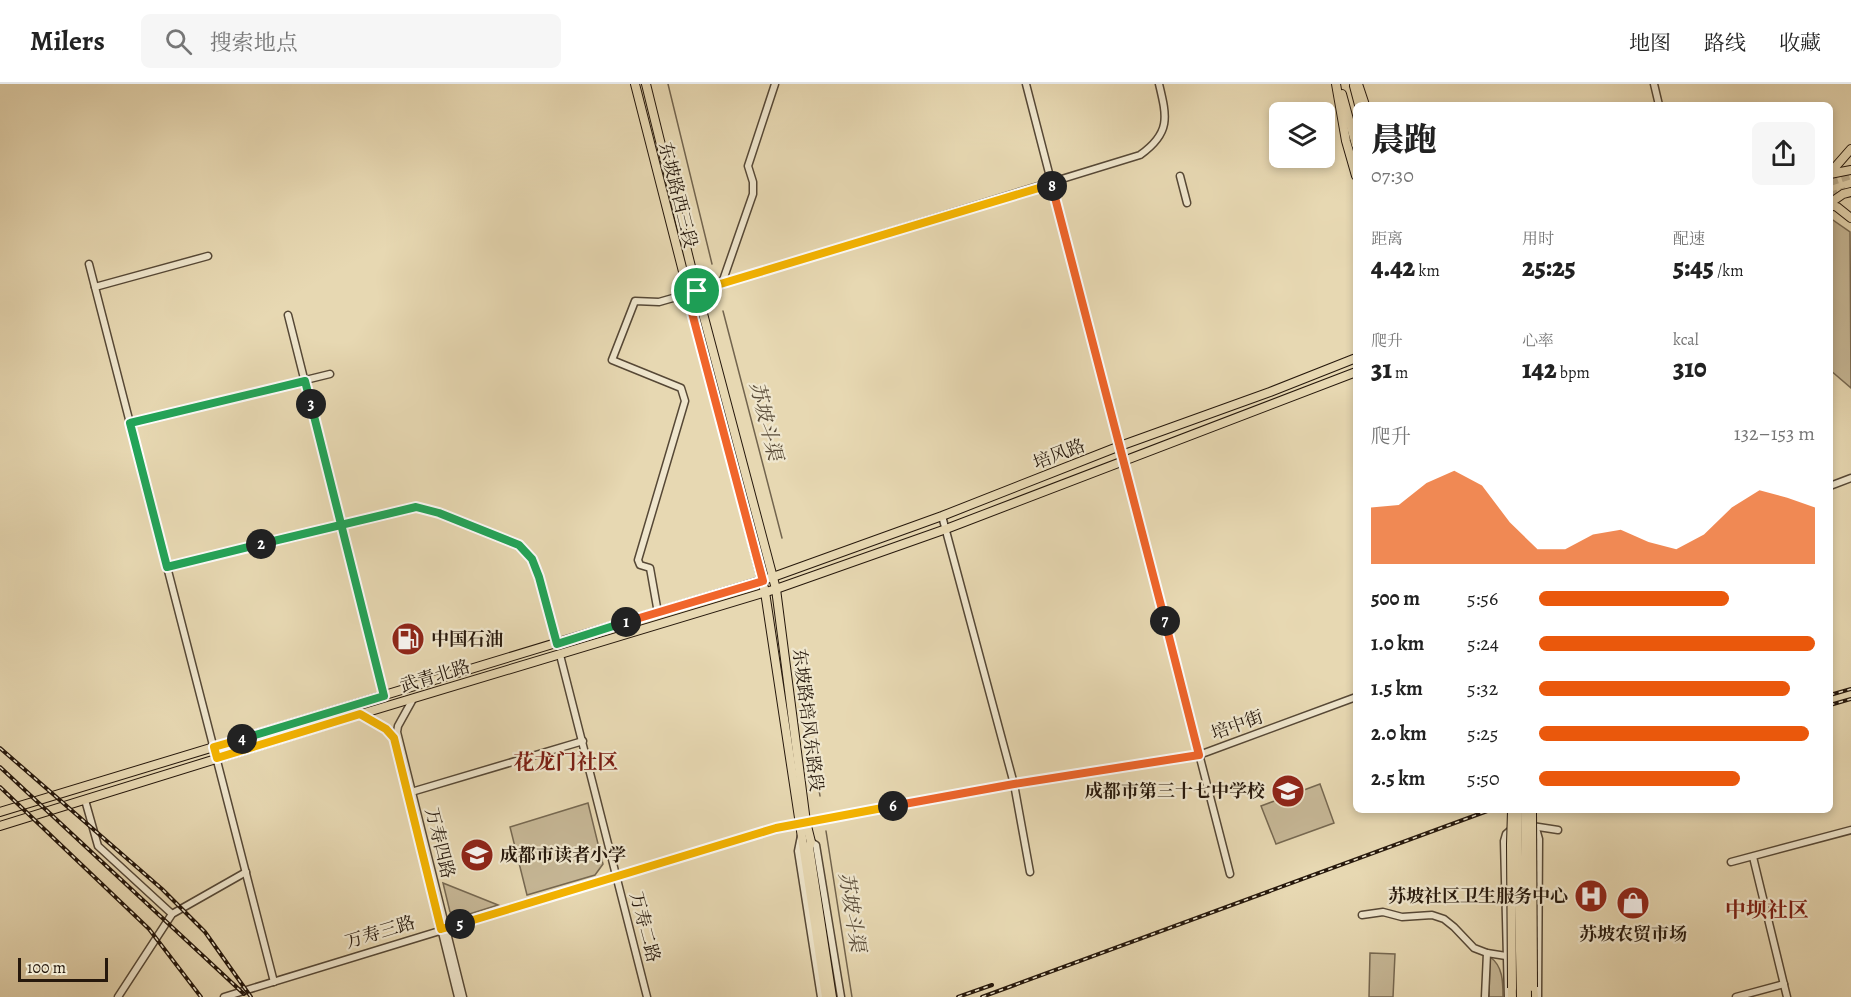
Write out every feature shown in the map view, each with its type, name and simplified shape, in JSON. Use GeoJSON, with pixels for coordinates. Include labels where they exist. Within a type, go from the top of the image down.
{"type":"FeatureCollection","features":[{"type":"Feature","properties":{"kind":"main road","name":"东坡路西三段"},"geometry":{"type":"LineString","coordinates":[[635,84],[765,592]]}},
{"type":"Feature","properties":{"kind":"main road","name":"东坡路西三段"},"geometry":{"type":"LineString","coordinates":[[646,84],[697,291],[776,589]]}},
{"type":"Feature","properties":{"kind":"main road"},"geometry":{"type":"LineString","coordinates":[[1338,84],[1353,135]]}},
{"type":"Feature","properties":{"kind":"main road"},"geometry":{"type":"LineString","coordinates":[[1338,84],[1346,141],[1353,166]]}},
{"type":"Feature","properties":{"kind":"main road"},"geometry":{"type":"LineString","coordinates":[[1356,84],[1359,102]]}},
{"type":"Feature","properties":{"kind":"main road"},"geometry":{"type":"LineString","coordinates":[[1356,84],[1364,102]]}},
{"type":"Feature","properties":{"kind":"main road"},"geometry":{"type":"LineString","coordinates":[[1833,170],[1851,149]]}},
{"type":"Feature","properties":{"kind":"main road"},"geometry":{"type":"LineString","coordinates":[[1833,173],[1851,170]]}},
{"type":"Feature","properties":{"kind":"main road"},"geometry":{"type":"LineString","coordinates":[[1833,202],[1843,194],[1851,192]]}},
{"type":"Feature","properties":{"kind":"main road"},"geometry":{"type":"LineString","coordinates":[[1833,205],[1851,218]]}},
{"type":"Feature","properties":{"kind":"main road","name":"培风路"},"geometry":{"type":"LineString","coordinates":[[773,577],[942,516],[1120,446],[1353,359]]}},
{"type":"Feature","properties":{"kind":"main road","name":"培风路"},"geometry":{"type":"LineString","coordinates":[[776,589],[945,529],[1353,373]]}},
{"type":"Feature","properties":{"kind":"main road","name":"武青北路"},"geometry":{"type":"LineString","coordinates":[[0,812],[773,577]]}},
{"type":"Feature","properties":{"kind":"main road","name":"武青北路"},"geometry":{"type":"LineString","coordinates":[[0,826],[360,714],[776,589]]}},
{"type":"Feature","properties":{"kind":"main road","name":"东坡路培风东路段"},"geometry":{"type":"LineString","coordinates":[[776,589],[803,822],[801,835],[826,997]]}},
{"type":"Feature","properties":{"kind":"main road","name":"东坡路培风东路段"},"geometry":{"type":"LineString","coordinates":[[765,592],[803,822],[811,842],[809,848],[832,997]]}},
{"type":"Feature","properties":{"kind":"main road"},"geometry":{"type":"LineString","coordinates":[[1510,997],[1512,988],[1511,844],[1515,813]]}},
{"type":"Feature","properties":{"kind":"main road"},"geometry":{"type":"LineString","coordinates":[[1515,813],[1521,997]]}},
{"type":"Feature","properties":{"kind":"main road"},"geometry":{"type":"LineString","coordinates":[[1526,813],[1527,997]]}},
{"type":"Feature","properties":{"kind":"main road"},"geometry":{"type":"LineString","coordinates":[[1532,813],[1533,987],[1536,997]]}},
{"type":"Feature","properties":{"kind":"street"},"geometry":{"type":"LineString","coordinates":[[722,283],[753,194],[753,182],[748,166],[775,84]]}},
{"type":"Feature","properties":{"kind":"street"},"geometry":{"type":"LineString","coordinates":[[1026,84],[1230,874]]}},
{"type":"Feature","properties":{"kind":"street"},"geometry":{"type":"LineString","coordinates":[[658,613],[650,568],[640,565],[638,560],[685,401],[681,388],[612,360],[635,301],[659,302],[687,294],[1052,184],[1140,155],[1158,139],[1164,126],[1166,112],[1159,84]]}},
{"type":"Feature","properties":{"kind":"street"},"geometry":{"type":"LineString","coordinates":[[1654,84],[1658,102]]}},
{"type":"Feature","properties":{"kind":"street"},"geometry":{"type":"LineString","coordinates":[[1180,176],[1187,203]]}},
{"type":"Feature","properties":{"kind":"street"},"geometry":{"type":"LineString","coordinates":[[95,287],[208,256]]}},
{"type":"Feature","properties":{"kind":"street"},"geometry":{"type":"LineString","coordinates":[[89,264],[274,981]]}},
{"type":"Feature","properties":{"kind":"street"},"geometry":{"type":"LineString","coordinates":[[288,315],[384,696]]}},
{"type":"Feature","properties":{"kind":"street"},"geometry":{"type":"LineString","coordinates":[[130,423],[330,374]]}},
{"type":"Feature","properties":{"kind":"street"},"geometry":{"type":"LineString","coordinates":[[1833,485],[1851,478]]}},
{"type":"Feature","properties":{"kind":"street"},"geometry":{"type":"LineString","coordinates":[[167,567],[416,507],[439,513],[519,545],[532,559],[557,644]]}},
{"type":"Feature","properties":{"kind":"street"},"geometry":{"type":"LineString","coordinates":[[942,516],[1014,784],[1030,872]]}},
{"type":"Feature","properties":{"kind":"street","name":"万寿二路"},"geometry":{"type":"LineString","coordinates":[[560,655],[647,997]]}},
{"type":"Feature","properties":{"kind":"street","name":"培中街"},"geometry":{"type":"LineString","coordinates":[[803,822],[1014,784],[1199,755],[1353,698]]}},
{"type":"Feature","properties":{"kind":"street","name":"万寿四路"},"geometry":{"type":"LineString","coordinates":[[413,699],[397,732],[460,997]]}},
{"type":"Feature","properties":{"kind":"street","name":"万寿四路"},"geometry":{"type":"LineString","coordinates":[[360,714],[392,734],[410,793]]}},
{"type":"Feature","properties":{"kind":"street"},"geometry":{"type":"LineString","coordinates":[[410,793],[583,741]]}},
{"type":"Feature","properties":{"kind":"street"},"geometry":{"type":"LineString","coordinates":[[85,800],[98,846],[172,914]]}},
{"type":"Feature","properties":{"kind":"street","name":"万寿三路"},"geometry":{"type":"LineString","coordinates":[[224,997],[443,928],[776,828],[803,822]]}},
{"type":"Feature","properties":{"kind":"street"},"geometry":{"type":"LineString","coordinates":[[1510,997],[1506,956],[1504,842],[1506,834],[1522,825],[1558,830]]}},
{"type":"Feature","properties":{"kind":"street"},"geometry":{"type":"LineString","coordinates":[[1532,826],[1539,839],[1536,997]]}},
{"type":"Feature","properties":{"kind":"street"},"geometry":{"type":"LineString","coordinates":[[1731,862],[1851,830]]}},
{"type":"Feature","properties":{"kind":"street"},"geometry":{"type":"LineString","coordinates":[[801,835],[798,851],[821,997]]}},
{"type":"Feature","properties":{"kind":"street"},"geometry":{"type":"LineString","coordinates":[[811,842],[816,845],[840,997]]}},
{"type":"Feature","properties":{"kind":"street"},"geometry":{"type":"LineString","coordinates":[[1753,857],[1787,997]]}},
{"type":"Feature","properties":{"kind":"street"},"geometry":{"type":"LineString","coordinates":[[118,997],[172,914],[246,872]]}},
{"type":"Feature","properties":{"kind":"street"},"geometry":{"type":"LineString","coordinates":[[1362,915],[1383,912],[1402,917],[1432,915],[1444,919],[1474,948],[1486,953],[1506,956]]}},
{"type":"Feature","properties":{"kind":"street"},"geometry":{"type":"LineString","coordinates":[[1485,997],[1486,953]]}},
{"type":"Feature","properties":{"kind":"street"},"geometry":{"type":"LineString","coordinates":[[1736,997],[1784,984]]}},
{"type":"Feature","properties":{"kind":"shaded area"},"geometry":{"type":"Polygon","coordinates":[[[1833,220],[1850,232],[1851,388],[1833,373],[1833,220]]]}},
{"type":"Feature","properties":{"kind":"shaded area"},"geometry":{"type":"Polygon","coordinates":[[[1320,784],[1334,823],[1276,844],[1261,806],[1320,784]]]}},
{"type":"Feature","properties":{"kind":"shaded area"},"geometry":{"type":"Polygon","coordinates":[[[588,803],[603,864],[595,875],[527,895],[510,827],[588,803]]]}},
{"type":"Feature","properties":{"kind":"shaded area"},"geometry":{"type":"Polygon","coordinates":[[[443,883],[498,905],[460,917],[450,912],[443,883]]]}},
{"type":"Feature","properties":{"kind":"shaded area"},"geometry":{"type":"Polygon","coordinates":[[[1370,953],[1395,954],[1393,997],[1369,997],[1370,953]]]}},
{"type":"Feature","properties":{"kind":"shaded area"},"geometry":{"type":"Polygon","coordinates":[[[1490,957],[1500,970],[1503,997],[1489,997],[1490,957]]]}},
{"type":"Feature","properties":{"kind":"waterway","name":"苏坡斗渠"},"geometry":{"type":"LineString","coordinates":[[668,84],[712,264]]}},
{"type":"Feature","properties":{"kind":"waterway","name":"苏坡斗渠"},"geometry":{"type":"LineString","coordinates":[[723,311],[782,538]]}},
{"type":"Feature","properties":{"kind":"waterway","name":"苏坡斗渠"},"geometry":{"type":"LineString","coordinates":[[811,740],[820,796]]}},
{"type":"Feature","properties":{"kind":"waterway","name":"苏坡斗渠"},"geometry":{"type":"LineString","coordinates":[[826,831],[852,997]]}},
{"type":"Feature","properties":{"kind":"tunnel"},"geometry":{"type":"LineString","coordinates":[[1833,181],[1851,175]]}},
{"type":"Feature","properties":{"kind":"tunnel"},"geometry":{"type":"LineString","coordinates":[[1833,195],[1846,191]]}},
{"type":"Feature","properties":{"kind":"railway"},"geometry":{"type":"LineString","coordinates":[[1833,694],[1851,689]]}},
{"type":"Feature","properties":{"kind":"railway"},"geometry":{"type":"LineString","coordinates":[[1833,704],[1851,699]]}},
{"type":"Feature","properties":{"kind":"railway"},"geometry":{"type":"LineString","coordinates":[[0,748],[162,889],[205,932],[251,997]]}},
{"type":"Feature","properties":{"kind":"railway"},"geometry":{"type":"LineString","coordinates":[[0,767],[244,994]]}},
{"type":"Feature","properties":{"kind":"railway"},"geometry":{"type":"LineString","coordinates":[[0,787],[149,929],[201,997]]}},
{"type":"Feature","properties":{"kind":"railway"},"geometry":{"type":"LineString","coordinates":[[982,997],[1482,813]]}},
{"type":"Feature","properties":{"kind":"railway"},"geometry":{"type":"LineString","coordinates":[[958,997],[992,985]]}},
{"type":"Feature","properties":{"kind":"place","name":"中国石油"},"geometry":{"type":"Point","coordinates":[408,639]}},
{"type":"Feature","properties":{"kind":"place","name":"成都市第三十七中学校"},"geometry":{"type":"Point","coordinates":[1288,791]}},
{"type":"Feature","properties":{"kind":"place","name":"成都市读者小学"},"geometry":{"type":"Point","coordinates":[477,855]}},
{"type":"Feature","properties":{"kind":"place","name":"苏坡社区卫生服务中心"},"geometry":{"type":"Point","coordinates":[1591,896]}},
{"type":"Feature","properties":{"kind":"place","name":"苏坡农贸市场"},"geometry":{"type":"Point","coordinates":[1633,903]}},
{"type":"Feature","properties":{"kind":"district","name":"花龙门社区"},"geometry":{"type":"Point","coordinates":[566,762]}},
{"type":"Feature","properties":{"kind":"district","name":"中坝社区"},"geometry":{"type":"Point","coordinates":[1767,910]}},
{"type":"Feature","properties":{"kind":"route"},"geometry":{"type":"LineString","coordinates":[[697,291],[687,294],[763,581],[557,644],[539,577],[532,559],[519,545],[439,513],[416,507],[341,525],[167,567],[130,423],[305,381],[341,525],[363,610],[384,696],[214,747],[217,758],[360,714],[386,729],[394,738],[441,929],[776,828],[1014,784],[1199,755],[1052,184],[697,291]]}}]}
